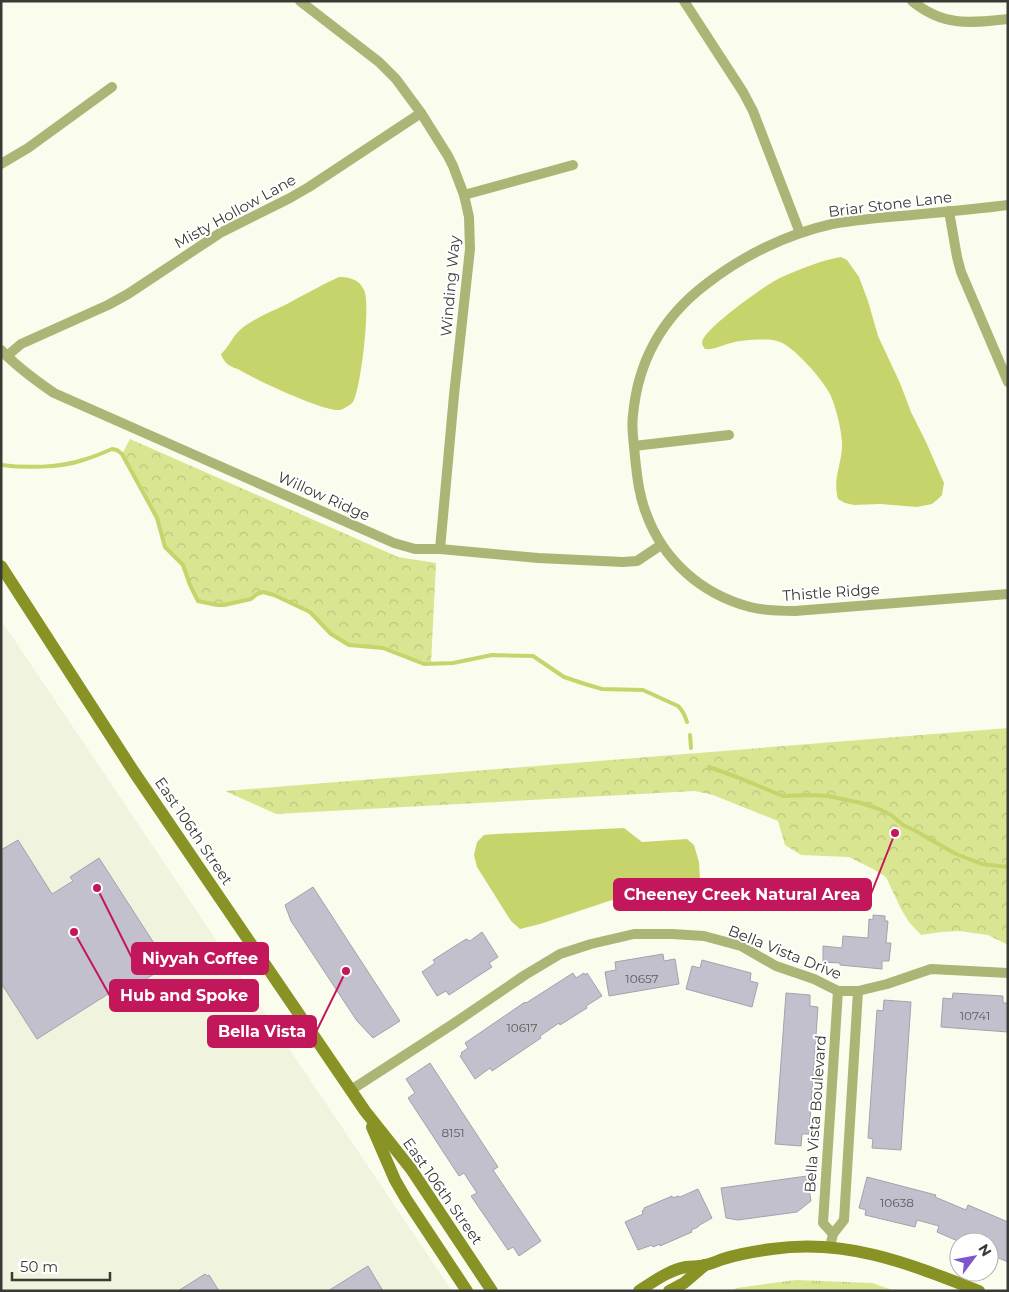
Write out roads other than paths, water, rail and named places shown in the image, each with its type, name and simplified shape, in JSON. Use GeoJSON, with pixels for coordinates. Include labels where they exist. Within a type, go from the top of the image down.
{"type":"FeatureCollection","features":[{"type":"Feature","properties":{"kind":"main road","name":"East 106th Street"},"geometry":{"type":"LineString","coordinates":[[1,566],[134,772],[365,1111],[411,1169],[492,1291]]}},
{"type":"Feature","properties":{"kind":"main road","name":"East 106th Street"},"geometry":{"type":"LineString","coordinates":[[365,1111],[395,1180],[467,1291]]}},
{"type":"Feature","properties":{"kind":"main road"},"geometry":{"type":"LineString","coordinates":[[638,1291],[686,1267],[706,1265],[724,1259],[773,1249],[794,1247],[857,1250],[891,1258],[979,1291]]}},
{"type":"Feature","properties":{"kind":"main road"},"geometry":{"type":"LineString","coordinates":[[669,1291],[684,1283],[706,1265]]}},
{"type":"Feature","properties":{"kind":"street","name":"Winding Way"},"geometry":{"type":"LineString","coordinates":[[300,1],[379,62],[396,79],[421,113],[448,156],[464,196],[469,217],[470,249],[440,549]]}},
{"type":"Feature","properties":{"kind":"street"},"geometry":{"type":"LineString","coordinates":[[684,1],[743,92],[753,111],[800,233]]}},
{"type":"Feature","properties":{"kind":"street"},"geometry":{"type":"LineString","coordinates":[[912,1],[936,16],[958,22],[1008,19]]}},
{"type":"Feature","properties":{"kind":"street"},"geometry":{"type":"LineString","coordinates":[[1,164],[28,148],[112,87]]}},
{"type":"Feature","properties":{"kind":"street","name":"Misty Hollow Lane"},"geometry":{"type":"LineString","coordinates":[[4,353],[128,294],[206,241],[290,198],[421,113]]}},
{"type":"Feature","properties":{"kind":"street"},"geometry":{"type":"LineString","coordinates":[[464,196],[573,165]]}},
{"type":"Feature","properties":{"kind":"street","name":"Briar Stone Lane"},"geometry":{"type":"LineString","coordinates":[[634,446],[632,416],[642,370],[650,349],[670,319],[691,297],[720,274],[772,245],[800,233],[832,224],[1008,205]]}},
{"type":"Feature","properties":{"kind":"street"},"geometry":{"type":"LineString","coordinates":[[949,211],[957,257],[962,272],[1008,382]]}},
{"type":"Feature","properties":{"kind":"street","name":"Willow Ridge"},"geometry":{"type":"LineString","coordinates":[[4,353],[33,379],[54,392],[394,543],[415,549],[440,549],[538,558],[623,562],[637,560],[661,545]]}},
{"type":"Feature","properties":{"kind":"street"},"geometry":{"type":"LineString","coordinates":[[634,446],[729,436]]}},
{"type":"Feature","properties":{"kind":"street","name":"Thistle Ridge"},"geometry":{"type":"LineString","coordinates":[[634,446],[638,481],[645,512],[661,545],[678,566],[714,593],[750,607],[771,611],[795,611],[1008,594]]}},
{"type":"Feature","properties":{"kind":"street","name":"Bella Vista Drive"},"geometry":{"type":"LineString","coordinates":[[351,1090],[560,954],[591,944],[634,934],[704,936],[741,946],[776,966],[814,979],[838,991],[858,991],[887,984],[931,969],[1008,973]]}},
{"type":"Feature","properties":{"kind":"street","name":"Bella Vista Boulevard"},"geometry":{"type":"LineString","coordinates":[[833,1234],[823,1223],[838,991]]}},
{"type":"Feature","properties":{"kind":"street"},"geometry":{"type":"LineString","coordinates":[[830,1248],[833,1234],[844,1220],[858,991]]}},
{"type":"Feature","properties":{"kind":"waterway"},"geometry":{"type":"LineString","coordinates":[[1,465],[21,467],[64,465],[87,459],[112,449],[117,450],[122,454],[157,518],[165,547],[183,565],[198,601],[224,605],[251,599],[263,592],[274,595],[310,612],[331,634],[349,645],[383,648],[424,664],[453,663],[492,655],[533,656],[564,677],[585,684],[602,689],[643,690],[678,706],[684,713],[687,722]]}},
{"type":"Feature","properties":{"kind":"waterway"},"geometry":{"type":"LineString","coordinates":[[690,735],[691,748]]}},
{"type":"Feature","properties":{"kind":"waterway"},"geometry":{"type":"LineString","coordinates":[[709,767],[783,796],[828,796],[879,809],[891,815],[903,825],[956,854],[982,864],[1008,867]]}},
{"type":"Feature","properties":{"kind":"place","name":"Cheeney Creek Natural Area"},"geometry":{"type":"Point","coordinates":[895,833]}},
{"type":"Feature","properties":{"kind":"place","name":"Niyyah Coffee"},"geometry":{"type":"Point","coordinates":[97,888]}},
{"type":"Feature","properties":{"kind":"place","name":"Hub and Spoke"},"geometry":{"type":"Point","coordinates":[74,932]}},
{"type":"Feature","properties":{"kind":"place","name":"Bella Vista"},"geometry":{"type":"Point","coordinates":[346,971]}}]}
